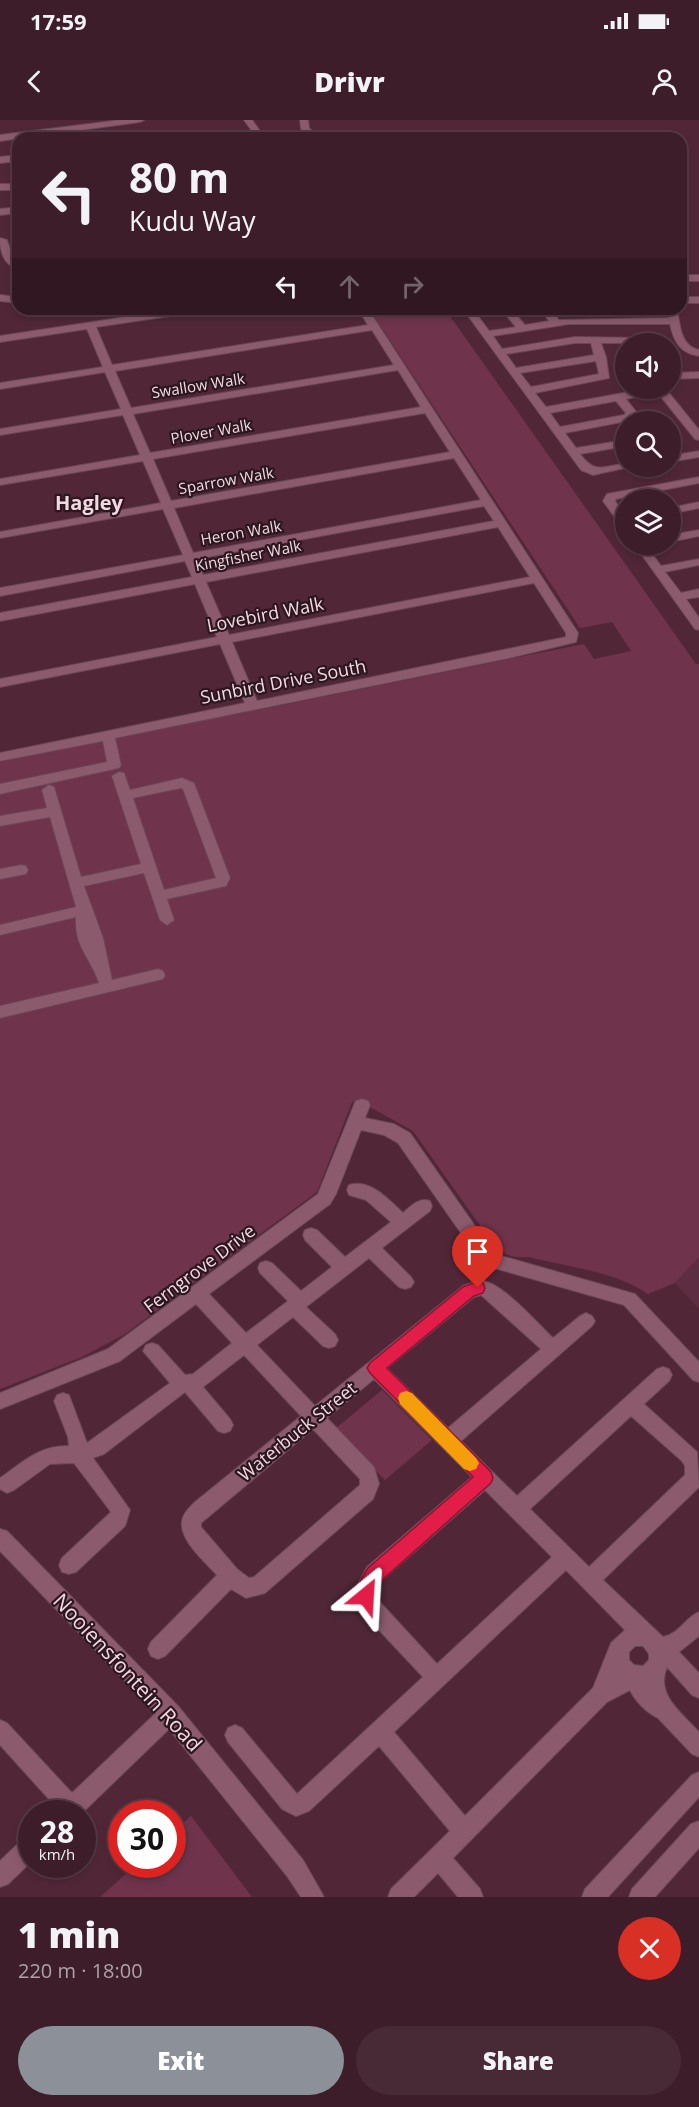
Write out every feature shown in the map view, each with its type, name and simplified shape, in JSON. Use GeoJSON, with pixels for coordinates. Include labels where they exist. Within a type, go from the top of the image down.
{"type":"FeatureCollection","features":[{"type":"Feature","properties":{"kind":"street"},"geometry":{"type":"LineString","coordinates":[[23,132],[75,124],[140,120]]}},
{"type":"Feature","properties":{"kind":"street"},"geometry":{"type":"LineString","coordinates":[[4,240],[12,263]]}},
{"type":"Feature","properties":{"kind":"street"},"geometry":{"type":"LineString","coordinates":[[0,339],[146,315]]}},
{"type":"Feature","properties":{"kind":"street"},"geometry":{"type":"LineString","coordinates":[[367,315],[538,579]]}},
{"type":"Feature","properties":{"kind":"street"},"geometry":{"type":"LineString","coordinates":[[473,315],[585,468],[593,472],[615,468]]}},
{"type":"Feature","properties":{"kind":"street"},"geometry":{"type":"LineString","coordinates":[[511,315],[522,328]]}},
{"type":"Feature","properties":{"kind":"street"},"geometry":{"type":"LineString","coordinates":[[550,315],[556,322]]}},
{"type":"Feature","properties":{"kind":"street"},"geometry":{"type":"LineString","coordinates":[[633,315],[637,333]]}},
{"type":"Feature","properties":{"kind":"street"},"geometry":{"type":"LineString","coordinates":[[674,315],[683,348],[699,353]]}},
{"type":"Feature","properties":{"kind":"street"},"geometry":{"type":"LineString","coordinates":[[487,334],[556,322],[675,321]]}},
{"type":"Feature","properties":{"kind":"street"},"geometry":{"type":"LineString","coordinates":[[90,326],[253,706]]}},
{"type":"Feature","properties":{"kind":"street"},"geometry":{"type":"LineString","coordinates":[[0,387],[374,327]]}},
{"type":"Feature","properties":{"kind":"street"},"geometry":{"type":"LineString","coordinates":[[500,352],[575,340],[615,341]]}},
{"type":"Feature","properties":{"kind":"street"},"geometry":{"type":"LineString","coordinates":[[528,391],[602,378],[606,374],[595,340]]}},
{"type":"Feature","properties":{"kind":"street"},"geometry":{"type":"LineString","coordinates":[[514,371],[601,357]]}},
{"type":"Feature","properties":{"kind":"street","name":"Swallow Walk"},"geometry":{"type":"LineString","coordinates":[[0,432],[400,367]]}},
{"type":"Feature","properties":{"kind":"street"},"geometry":{"type":"LineString","coordinates":[[681,376],[699,375]]}},
{"type":"Feature","properties":{"kind":"street"},"geometry":{"type":"LineString","coordinates":[[543,411],[615,399]]}},
{"type":"Feature","properties":{"kind":"street"},"geometry":{"type":"LineString","coordinates":[[558,431],[628,418],[632,413],[621,399]]}},
{"type":"Feature","properties":{"kind":"street"},"geometry":{"type":"LineString","coordinates":[[668,399],[699,437]]}},
{"type":"Feature","properties":{"kind":"street","name":"Plover Walk"},"geometry":{"type":"LineString","coordinates":[[0,482],[428,409]]}},
{"type":"Feature","properties":{"kind":"street"},"geometry":{"type":"LineString","coordinates":[[684,418],[699,416]]}},
{"type":"Feature","properties":{"kind":"street"},"geometry":{"type":"LineString","coordinates":[[573,452],[615,445]]}},
{"type":"Feature","properties":{"kind":"street","name":"Sparrow Walk"},"geometry":{"type":"LineString","coordinates":[[0,535],[457,454]]}},
{"type":"Feature","properties":{"kind":"street"},"geometry":{"type":"LineString","coordinates":[[681,457],[699,454]]}},
{"type":"Feature","properties":{"kind":"street"},"geometry":{"type":"LineString","coordinates":[[649,489],[693,481],[699,498]]}},
{"type":"Feature","properties":{"kind":"street"},"geometry":{"type":"LineString","coordinates":[[615,495],[611,496],[609,501],[615,509]]}},
{"type":"Feature","properties":{"kind":"street","name":"Heron Walk"},"geometry":{"type":"LineString","coordinates":[[0,592],[488,502]]}},
{"type":"Feature","properties":{"kind":"street"},"geometry":{"type":"LineString","coordinates":[[681,509],[699,505]]}},
{"type":"Feature","properties":{"kind":"street","name":"Kingfisher Walk"},"geometry":{"type":"LineString","coordinates":[[0,616],[501,523]]}},
{"type":"Feature","properties":{"kind":"street"},"geometry":{"type":"LineString","coordinates":[[681,537],[699,533]]}},
{"type":"Feature","properties":{"kind":"street"},"geometry":{"type":"LineString","coordinates":[[648,555],[699,626]]}},
{"type":"Feature","properties":{"kind":"street"},"geometry":{"type":"LineString","coordinates":[[658,570],[699,562]]}},
{"type":"Feature","properties":{"kind":"street","name":"Sunbird Drive South"},"geometry":{"type":"LineString","coordinates":[[0,757],[572,639],[572,633],[538,579]]}},
{"type":"Feature","properties":{"kind":"street","name":"Lovebird Walk"},"geometry":{"type":"LineString","coordinates":[[0,683],[538,579]]}},
{"type":"Feature","properties":{"kind":"street"},"geometry":{"type":"LineString","coordinates":[[679,597],[699,593]]}},
{"type":"Feature","properties":{"kind":"street"},"geometry":{"type":"LineString","coordinates":[[0,789],[114,765],[108,735]]}},
{"type":"Feature","properties":{"kind":"street"},"geometry":{"type":"LineString","coordinates":[[119,776],[167,920]]}},
{"type":"Feature","properties":{"kind":"street"},"geometry":{"type":"LineString","coordinates":[[126,795],[182,783],[189,786],[223,878],[220,882],[159,896]]}},
{"type":"Feature","properties":{"kind":"street"},"geometry":{"type":"LineString","coordinates":[[49,789],[84,910],[81,932],[83,941],[90,955],[100,964],[107,987]]}},
{"type":"Feature","properties":{"kind":"street"},"geometry":{"type":"LineString","coordinates":[[0,821],[55,811]]}},
{"type":"Feature","properties":{"kind":"street"},"geometry":{"type":"LineString","coordinates":[[76,883],[149,867]]}},
{"type":"Feature","properties":{"kind":"street"},"geometry":{"type":"LineString","coordinates":[[0,874],[21,870]]}},
{"type":"Feature","properties":{"kind":"street"},"geometry":{"type":"LineString","coordinates":[[0,930],[84,910]]}},
{"type":"Feature","properties":{"kind":"street"},"geometry":{"type":"LineString","coordinates":[[0,1012],[158,975]]}},
{"type":"Feature","properties":{"kind":"street","name":"Ferngrove Drive"},"geometry":{"type":"LineString","coordinates":[[0,1401],[110,1357],[324,1199],[337,1173],[362,1105]]}},
{"type":"Feature","properties":{"kind":"street"},"geometry":{"type":"LineString","coordinates":[[355,1122],[388,1129],[404,1138],[483,1251],[494,1261],[629,1299],[699,1374]]}},
{"type":"Feature","properties":{"kind":"street"},"geometry":{"type":"LineString","coordinates":[[355,1190],[371,1194],[402,1222]]}},
{"type":"Feature","properties":{"kind":"street"},"geometry":{"type":"LineString","coordinates":[[7,1484],[46,1456],[79,1455],[98,1448],[185,1384],[196,1381],[424,1206]]}},
{"type":"Feature","properties":{"kind":"street"},"geometry":{"type":"LineString","coordinates":[[311,1234],[344,1267]]}},
{"type":"Feature","properties":{"kind":"street"},"geometry":{"type":"LineString","coordinates":[[369,1247],[405,1282]]}},
{"type":"Feature","properties":{"kind":"street"},"geometry":{"type":"LineString","coordinates":[[266,1268],[329,1340]]}},
{"type":"Feature","properties":{"kind":"street","name":"Waterbuck Street"},"geometry":{"type":"LineString","coordinates":[[230,1576],[192,1531],[191,1520],[202,1508],[469,1292],[478,1288],[486,1289],[553,1349]]}},
{"type":"Feature","properties":{"kind":"street"},"geometry":{"type":"LineString","coordinates":[[158,1649],[230,1576],[246,1588],[258,1586],[367,1492],[370,1484],[367,1473],[197,1294]]}},
{"type":"Feature","properties":{"kind":"street"},"geometry":{"type":"LineString","coordinates":[[448,1440],[586,1321]]}},
{"type":"Feature","properties":{"kind":"street"},"geometry":{"type":"LineString","coordinates":[[152,1351],[224,1425]]}},
{"type":"Feature","properties":{"kind":"street"},"geometry":{"type":"LineString","coordinates":[[375,1368],[589,1580],[612,1605],[648,1661],[689,1677]]}},
{"type":"Feature","properties":{"kind":"street"},"geometry":{"type":"LineString","coordinates":[[516,1509],[663,1375]]}},
{"type":"Feature","properties":{"kind":"street"},"geometry":{"type":"LineString","coordinates":[[63,1401],[77,1437],[79,1455],[118,1503],[121,1512],[118,1520],[69,1565]]}},
{"type":"Feature","properties":{"kind":"street"},"geometry":{"type":"LineString","coordinates":[[589,1580],[691,1483],[696,1473],[694,1463],[688,1455],[631,1404]]}},
{"type":"Feature","properties":{"kind":"street"},"geometry":{"type":"LineString","coordinates":[[437,1678],[370,1606],[365,1590],[374,1574],[485,1478]]}},
{"type":"Feature","properties":{"kind":"street","name":"Nooiensfontein Road"},"geometry":{"type":"LineString","coordinates":[[0,1538],[171,1713],[295,1868],[313,1897]]}},
{"type":"Feature","properties":{"kind":"street"},"geometry":{"type":"LineString","coordinates":[[234,1735],[292,1804],[305,1803],[565,1558]]}},
{"type":"Feature","properties":{"kind":"street"},"geometry":{"type":"LineString","coordinates":[[612,1605],[620,1622],[620,1663],[627,1671],[648,1661]]}},
{"type":"Feature","properties":{"kind":"street"},"geometry":{"type":"LineString","coordinates":[[399,1897],[600,1695],[627,1681],[648,1661],[678,1643],[698,1624]]}},
{"type":"Feature","properties":{"kind":"street"},"geometry":{"type":"LineString","coordinates":[[600,1695],[621,1644],[632,1635],[648,1661],[640,1690],[699,1747]]}},
{"type":"Feature","properties":{"kind":"street"},"geometry":{"type":"LineString","coordinates":[[678,1643],[676,1656],[689,1677]]}},
{"type":"Feature","properties":{"kind":"street"},"geometry":{"type":"LineString","coordinates":[[80,1800],[171,1713]]}},
{"type":"Feature","properties":{"kind":"street"},"geometry":{"type":"LineString","coordinates":[[0,1730],[59,1800]]}},
{"type":"Feature","properties":{"kind":"street"},"geometry":{"type":"LineString","coordinates":[[381,1732],[464,1831]]}},
{"type":"Feature","properties":{"kind":"street"},"geometry":{"type":"LineString","coordinates":[[593,1897],[699,1782]]}},
{"type":"Feature","properties":{"kind":"street"},"geometry":{"type":"LineString","coordinates":[[640,1897],[699,1832]]}},
{"type":"Feature","properties":{"kind":"street"},"geometry":{"type":"LineString","coordinates":[[439,1857],[472,1897]]}},
{"type":"Feature","properties":{"kind":"street"},"geometry":{"type":"LineString","coordinates":[[0,1876],[18,1859]]}},
{"type":"Feature","properties":{"kind":"street","name":"Nooiensfontein Road"},"geometry":{"type":"LineString","coordinates":[[295,1868],[325,1897]]}},
{"type":"Feature","properties":{"kind":"shaded area"},"geometry":{"type":"Polygon","coordinates":[[[373,315],[449,315],[615,549],[615,555],[619,555],[696,664],[699,664],[699,1257],[675,1283],[648,1294],[635,1286],[606,1275],[529,1257],[507,1255],[496,1248],[413,1131],[368,1106],[352,1102],[317,1192],[125,1334],[82,1357],[0,1389],[0,762],[584,644],[594,659],[631,651],[612,622],[580,628],[373,315]]]}},
{"type":"Feature","properties":{"kind":"shaded area"},"geometry":{"type":"Polygon","coordinates":[[[699,1257],[699,1309],[675,1283],[699,1257]]]}},
{"type":"Feature","properties":{"kind":"shaded area"},"geometry":{"type":"Polygon","coordinates":[[[382,1390],[432,1440],[385,1480],[335,1429],[382,1390]]]}},
{"type":"Feature","properties":{"kind":"shaded area"},"geometry":{"type":"Polygon","coordinates":[[[191,1816],[252,1897],[100,1897],[121,1878],[186,1878],[186,1820],[191,1816]]]}},
{"type":"Feature","properties":{"kind":"slow traffic"},"geometry":{"type":"LineString","coordinates":[[406,1398],[470,1463]]}},
{"type":"Feature","properties":{"kind":"district","name":"Hagley"},"geometry":{"type":"Point","coordinates":[89,502]}},
{"type":"Feature","properties":{"kind":"route"},"geometry":{"type":"LineString","coordinates":[[366,1596],[365,1590],[374,1574],[485,1478],[375,1368],[469,1292],[478,1288]]}}]}
